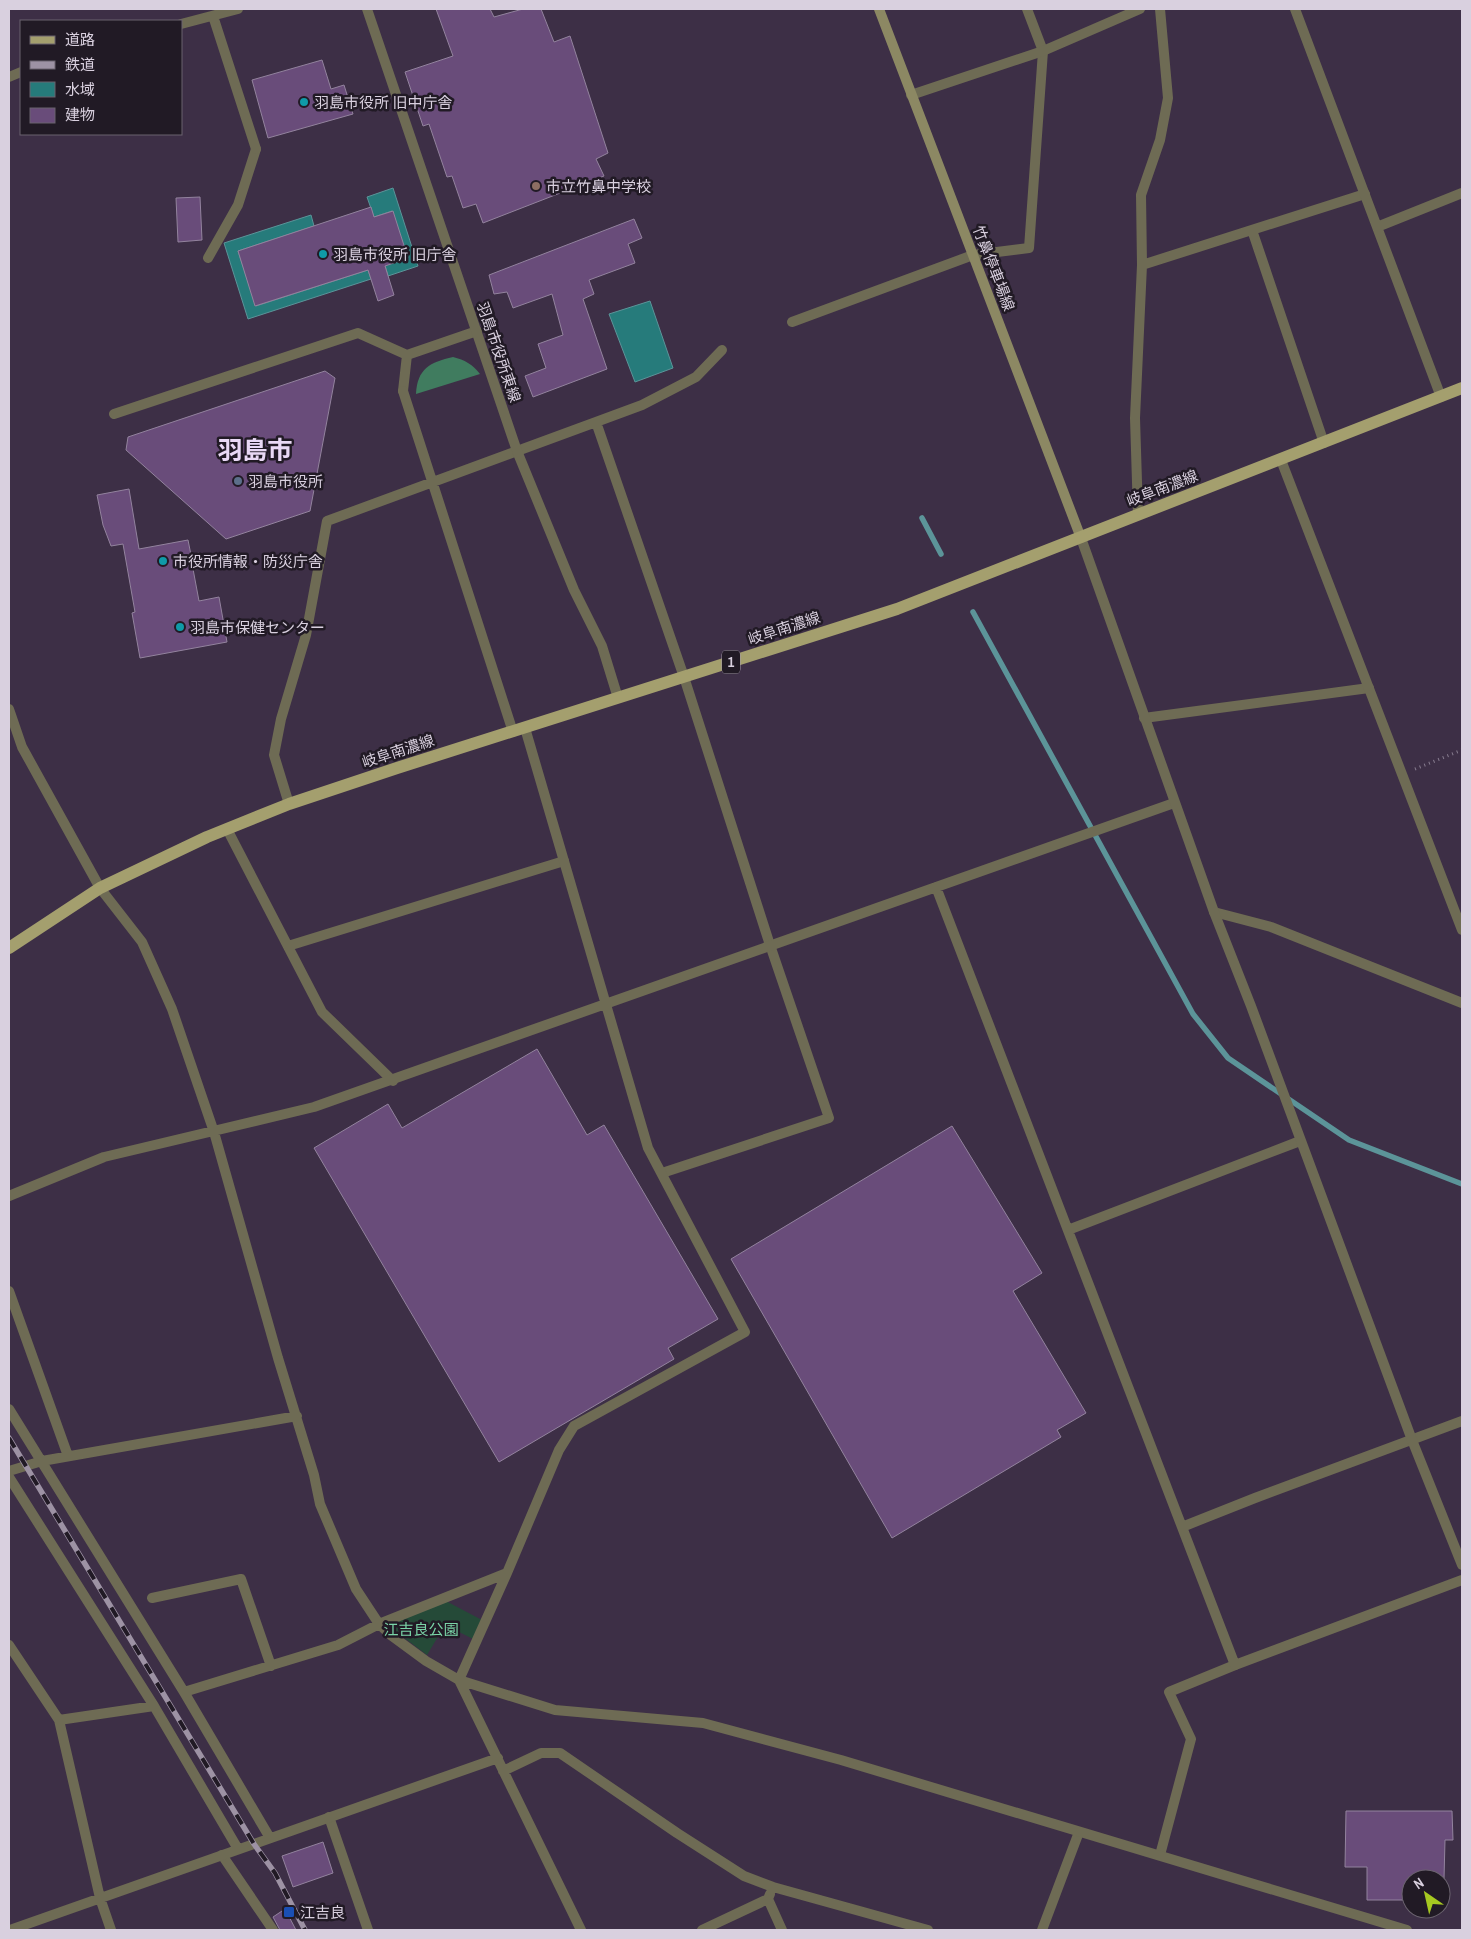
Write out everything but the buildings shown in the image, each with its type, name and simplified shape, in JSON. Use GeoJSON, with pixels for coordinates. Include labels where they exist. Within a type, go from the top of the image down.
{"type":"FeatureCollection","features":[{"type":"Feature","properties":{"kind":"main road","name":"竹鼻停車場線"},"geometry":{"type":"LineString","coordinates":[[879,9],[1081,538]]}},
{"type":"Feature","properties":{"kind":"main road","name":"岐阜南濃線"},"geometry":{"type":"LineString","coordinates":[[9,948],[100,888],[207,837],[289,804],[897,609],[1462,388]]}},
{"type":"Feature","properties":{"kind":"street"},"geometry":{"type":"LineString","coordinates":[[182,24],[238,9]]}},
{"type":"Feature","properties":{"kind":"street","name":"羽島市役所東線"},"geometry":{"type":"LineString","coordinates":[[366,9],[517,451],[574,590],[602,646],[618,698]]}},
{"type":"Feature","properties":{"kind":"street"},"geometry":{"type":"LineString","coordinates":[[792,322],[973,256],[1029,248],[1043,51],[1027,9]]}},
{"type":"Feature","properties":{"kind":"street"},"geometry":{"type":"LineString","coordinates":[[912,95],[1043,51],[1140,9]]}},
{"type":"Feature","properties":{"kind":"street"},"geometry":{"type":"LineString","coordinates":[[1138,514],[1135,418],[1142,264],[1141,195],[1160,140],[1168,98],[1160,9]]}},
{"type":"Feature","properties":{"kind":"street"},"geometry":{"type":"LineString","coordinates":[[1295,9],[1441,397]]}},
{"type":"Feature","properties":{"kind":"street"},"geometry":{"type":"LineString","coordinates":[[208,258],[238,205],[256,149],[214,16]]}},
{"type":"Feature","properties":{"kind":"street"},"geometry":{"type":"LineString","coordinates":[[1377,227],[1462,193]]}},
{"type":"Feature","properties":{"kind":"street"},"geometry":{"type":"LineString","coordinates":[[1142,264],[1365,194]]}},
{"type":"Feature","properties":{"kind":"street"},"geometry":{"type":"LineString","coordinates":[[1252,230],[1324,443]]}},
{"type":"Feature","properties":{"kind":"street"},"geometry":{"type":"LineString","coordinates":[[114,414],[358,333],[407,355],[477,332]]}},
{"type":"Feature","properties":{"kind":"street"},"geometry":{"type":"LineString","coordinates":[[289,804],[274,755],[281,719],[306,635],[327,521],[431,481],[642,405],[696,377],[722,350]]}},
{"type":"Feature","properties":{"kind":"street"},"geometry":{"type":"LineString","coordinates":[[407,355],[403,391],[431,481],[564,861],[648,1148],[745,1332],[574,1426],[558,1450],[507,1573],[459,1680]]}},
{"type":"Feature","properties":{"kind":"street"},"geometry":{"type":"LineString","coordinates":[[596,422],[684,677],[770,946],[829,1118],[662,1173]]}},
{"type":"Feature","properties":{"kind":"street"},"geometry":{"type":"LineString","coordinates":[[1281,460],[1462,930]]}},
{"type":"Feature","properties":{"kind":"street"},"geometry":{"type":"LineString","coordinates":[[1081,538],[1214,912],[1412,1440],[1462,1565]]}},
{"type":"Feature","properties":{"kind":"street"},"geometry":{"type":"LineString","coordinates":[[1144,718],[1369,688]]}},
{"type":"Feature","properties":{"kind":"street"},"geometry":{"type":"LineString","coordinates":[[9,710],[22,748],[100,888],[142,942],[172,1009],[214,1132],[314,1475],[320,1504],[356,1589],[380,1624],[426,1661],[459,1680],[555,1710],[704,1723],[841,1760],[1407,1930]]}},
{"type":"Feature","properties":{"kind":"street"},"geometry":{"type":"LineString","coordinates":[[9,1196],[104,1157],[314,1107],[1174,803]]}},
{"type":"Feature","properties":{"kind":"street"},"geometry":{"type":"LineString","coordinates":[[227,829],[322,1012],[393,1080]]}},
{"type":"Feature","properties":{"kind":"street"},"geometry":{"type":"LineString","coordinates":[[288,946],[564,861]]}},
{"type":"Feature","properties":{"kind":"street"},"geometry":{"type":"LineString","coordinates":[[936,887],[1235,1665]]}},
{"type":"Feature","properties":{"kind":"street"},"geometry":{"type":"LineString","coordinates":[[1214,912],[1272,927],[1462,1003]]}},
{"type":"Feature","properties":{"kind":"street"},"geometry":{"type":"LineString","coordinates":[[1068,1230],[1299,1139]]}},
{"type":"Feature","properties":{"kind":"street"},"geometry":{"type":"LineString","coordinates":[[9,1291],[68,1456]]}},
{"type":"Feature","properties":{"kind":"street"},"geometry":{"type":"LineString","coordinates":[[9,1409],[184,1692],[270,1838]]}},
{"type":"Feature","properties":{"kind":"street"},"geometry":{"type":"LineString","coordinates":[[9,1471],[42,1461],[68,1456],[297,1416]]}},
{"type":"Feature","properties":{"kind":"street"},"geometry":{"type":"LineString","coordinates":[[1182,1527],[1462,1421]]}},
{"type":"Feature","properties":{"kind":"street"},"geometry":{"type":"LineString","coordinates":[[9,1477],[154,1706],[238,1849]]}},
{"type":"Feature","properties":{"kind":"street"},"geometry":{"type":"LineString","coordinates":[[184,1692],[338,1645],[380,1624],[507,1573]]}},
{"type":"Feature","properties":{"kind":"street"},"geometry":{"type":"LineString","coordinates":[[152,1598],[241,1579],[271,1666]]}},
{"type":"Feature","properties":{"kind":"street"},"geometry":{"type":"LineString","coordinates":[[1160,1855],[1191,1739],[1169,1692],[1235,1665],[1462,1580]]}},
{"type":"Feature","properties":{"kind":"street"},"geometry":{"type":"LineString","coordinates":[[9,1645],[59,1720],[100,1898],[111,1930]]}},
{"type":"Feature","properties":{"kind":"street"},"geometry":{"type":"LineString","coordinates":[[459,1680],[581,1930]]}},
{"type":"Feature","properties":{"kind":"street"},"geometry":{"type":"LineString","coordinates":[[59,1720],[154,1706]]}},
{"type":"Feature","properties":{"kind":"street"},"geometry":{"type":"LineString","coordinates":[[503,1771],[541,1753],[560,1753],[744,1876],[773,1887],[928,1930]]}},
{"type":"Feature","properties":{"kind":"street"},"geometry":{"type":"LineString","coordinates":[[10,1930],[498,1758]]}},
{"type":"Feature","properties":{"kind":"street"},"geometry":{"type":"LineString","coordinates":[[329,1817],[368,1930]]}},
{"type":"Feature","properties":{"kind":"street"},"geometry":{"type":"LineString","coordinates":[[1042,1930],[1079,1832]]}},
{"type":"Feature","properties":{"kind":"street"},"geometry":{"type":"LineString","coordinates":[[222,1855],[273,1930]]}},
{"type":"Feature","properties":{"kind":"street"},"geometry":{"type":"LineString","coordinates":[[702,1930],[768,1899],[773,1887]]}},
{"type":"Feature","properties":{"kind":"street"},"geometry":{"type":"LineString","coordinates":[[768,1899],[782,1930]]}},
{"type":"Feature","properties":{"kind":"path"},"geometry":{"type":"LineString","coordinates":[[1402,774],[1462,750]]}},
{"type":"Feature","properties":{"kind":"green space","name":"江吉良公園"},"geometry":{"type":"Polygon","coordinates":[[[444,1600],[482,1620],[473,1639],[445,1625],[427,1655],[386,1624],[444,1600]]]}},
{"type":"Feature","properties":{"kind":"shaded area"},"geometry":{"type":"Polygon","coordinates":[[[453,357],[468,363],[480,374],[416,394],[419,378],[426,368],[438,361],[453,357]]]}},
{"type":"Feature","properties":{"kind":"water"},"geometry":{"type":"Polygon","coordinates":[[[393,188],[418,266],[388,276],[385,265],[392,211],[374,217],[367,197],[393,188]]]}},
{"type":"Feature","properties":{"kind":"water"},"geometry":{"type":"Polygon","coordinates":[[[311,215],[314,226],[238,251],[256,306],[368,270],[371,279],[248,319],[224,243],[311,215]]]}},
{"type":"Feature","properties":{"kind":"water"},"geometry":{"type":"Polygon","coordinates":[[[650,301],[673,368],[635,382],[609,314],[650,301]]]}},
{"type":"Feature","properties":{"kind":"waterway"},"geometry":{"type":"LineString","coordinates":[[922,518],[941,554]]}},
{"type":"Feature","properties":{"kind":"waterway"},"geometry":{"type":"LineString","coordinates":[[973,612],[1193,1014],[1228,1058],[1349,1140],[1462,1184]]}},
{"type":"Feature","properties":{"kind":"railway"},"geometry":{"type":"LineString","coordinates":[[9,1438],[254,1844],[275,1873],[305,1930]]}},
{"type":"Feature","properties":{"kind":"place","name":"羽島市役所 旧中庁舎"},"geometry":{"type":"Point","coordinates":[304,102]}},
{"type":"Feature","properties":{"kind":"place","name":"市立竹鼻中学校"},"geometry":{"type":"Point","coordinates":[536,186]}},
{"type":"Feature","properties":{"kind":"place","name":"羽島市役所 旧庁舎"},"geometry":{"type":"Point","coordinates":[323,254]}},
{"type":"Feature","properties":{"kind":"place","name":"羽島市役所"},"geometry":{"type":"Point","coordinates":[238,481]}},
{"type":"Feature","properties":{"kind":"place","name":"市役所情報・防災庁舎"},"geometry":{"type":"Point","coordinates":[163,561]}},
{"type":"Feature","properties":{"kind":"place","name":"羽島市保健センター"},"geometry":{"type":"Point","coordinates":[180,627]}},
{"type":"Feature","properties":{"kind":"place","name":"江吉良"},"geometry":{"type":"Point","coordinates":[289,1912]}},
{"type":"Feature","properties":{"kind":"district","name":"羽島市"},"geometry":{"type":"Point","coordinates":[255,450]}}]}
